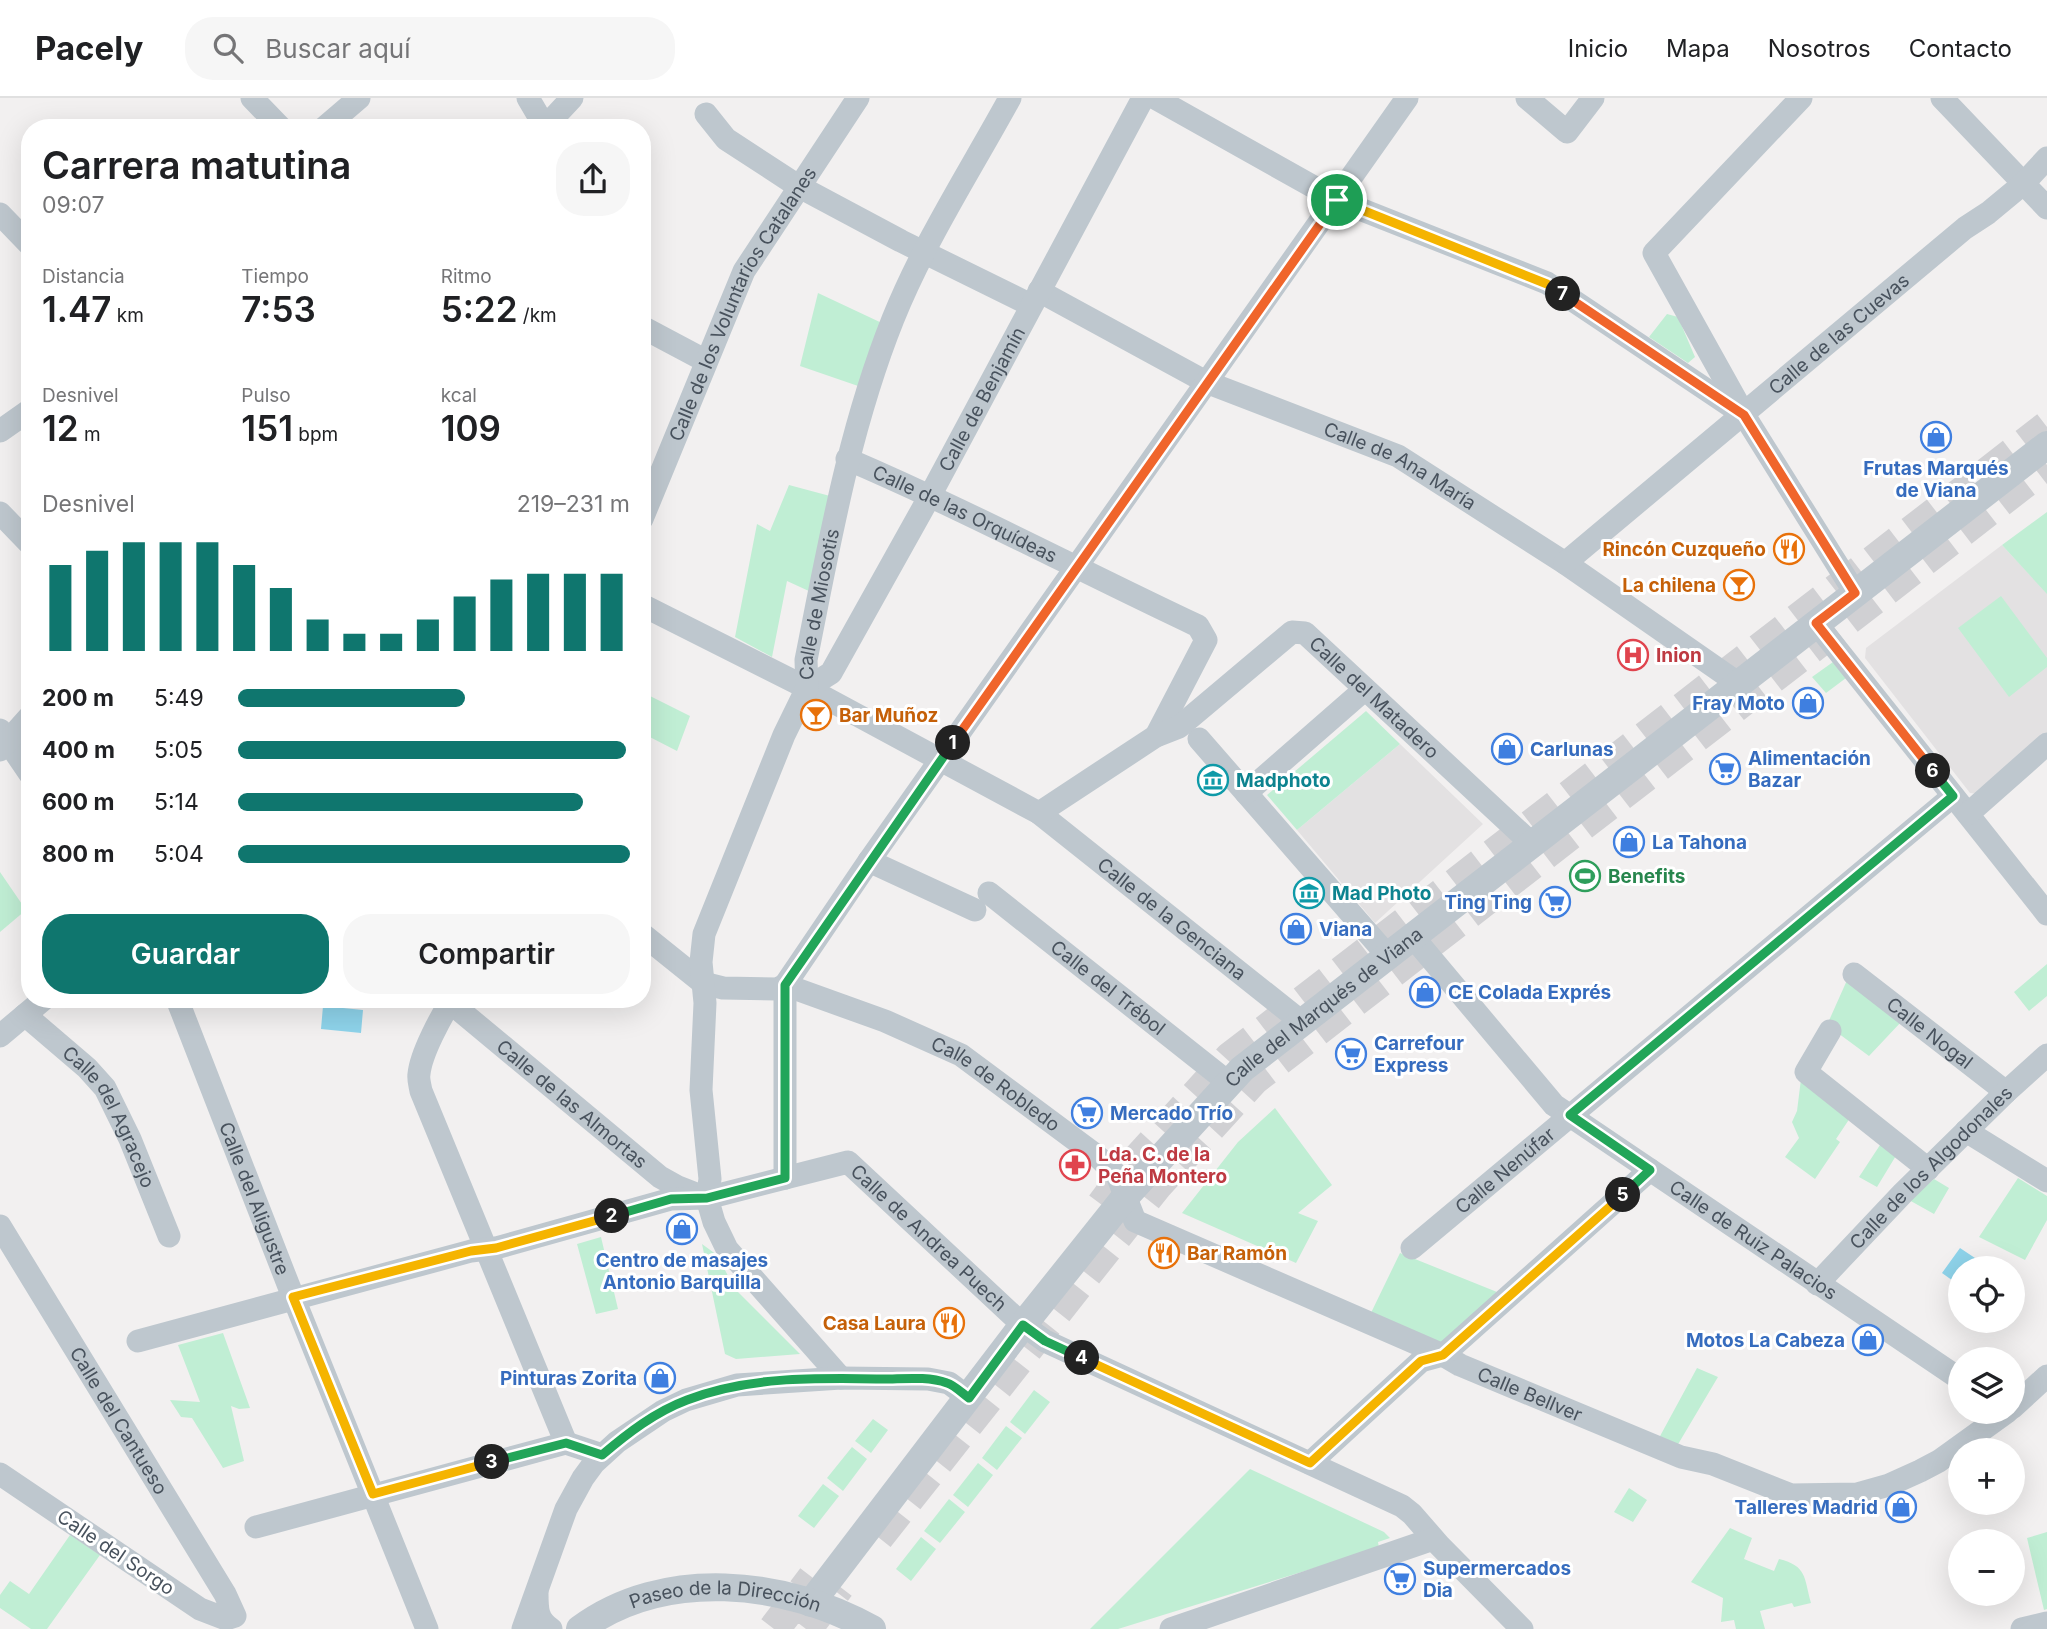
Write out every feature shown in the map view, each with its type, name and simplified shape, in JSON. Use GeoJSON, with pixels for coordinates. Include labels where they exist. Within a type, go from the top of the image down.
{"type":"FeatureCollection","features":[{"type":"Feature","properties":{"kind":"street"},"geometry":{"type":"LineString","coordinates":[[252,98],[272,119]]}},
{"type":"Feature","properties":{"kind":"street"},"geometry":{"type":"LineString","coordinates":[[334,119],[359,98]]}},
{"type":"Feature","properties":{"kind":"street"},"geometry":{"type":"LineString","coordinates":[[528,98],[540,119]]}},
{"type":"Feature","properties":{"kind":"street"},"geometry":{"type":"LineString","coordinates":[[552,119],[572,98]]}},
{"type":"Feature","properties":{"kind":"street","name":"Calle de los Voluntarios Catalanes"},"geometry":{"type":"LineString","coordinates":[[651,497],[747,264],[858,98]]}},
{"type":"Feature","properties":{"kind":"street","name":"Calle de Miosotis"},"geometry":{"type":"LineString","coordinates":[[841,1378],[727,1250],[714,1222],[707,1198],[710,1179],[701,1090],[705,1003],[701,962],[704,934],[784,735],[807,688],[806,660],[847,459],[893,319],[924,253],[1010,98]]}},
{"type":"Feature","properties":{"kind":"street","name":"Calle de Benjamín"},"geometry":{"type":"LineString","coordinates":[[807,688],[831,673],[931,495],[1143,98]]}},
{"type":"Feature","properties":{"kind":"street"},"geometry":{"type":"LineString","coordinates":[[1155,98],[1337,200],[1547,284],[1744,415]]}},
{"type":"Feature","properties":{"kind":"street"},"geometry":{"type":"LineString","coordinates":[[651,941],[703,983],[723,988],[777,989],[785,985],[869,861],[1407,98]]}},
{"type":"Feature","properties":{"kind":"street"},"geometry":{"type":"LineString","coordinates":[[1527,98],[1567,132],[1593,98]]}},
{"type":"Feature","properties":{"kind":"street"},"geometry":{"type":"LineString","coordinates":[[1801,98],[1654,253],[1744,415],[1855,593]]}},
{"type":"Feature","properties":{"kind":"street"},"geometry":{"type":"LineString","coordinates":[[1942,98],[2047,208]]}},
{"type":"Feature","properties":{"kind":"street"},"geometry":{"type":"LineString","coordinates":[[706,114],[726,139],[798,186],[924,253]]}},
{"type":"Feature","properties":{"kind":"street","name":"Calle de las Cuevas"},"geometry":{"type":"LineString","coordinates":[[1565,563],[1965,228],[1989,213],[2023,184],[2047,158]]}},
{"type":"Feature","properties":{"kind":"street"},"geometry":{"type":"LineString","coordinates":[[0,214],[21,236]]}},
{"type":"Feature","properties":{"kind":"street","name":"Calle de Ana María"},"geometry":{"type":"LineString","coordinates":[[924,253],[1035,298],[1206,382],[1398,456],[1565,563],[1739,684]]}},
{"type":"Feature","properties":{"kind":"street"},"geometry":{"type":"LineString","coordinates":[[651,332],[706,361]]}},
{"type":"Feature","properties":{"kind":"street"},"geometry":{"type":"LineString","coordinates":[[0,431],[21,416]]}},
{"type":"Feature","properties":{"kind":"street","name":"Calle del Marqués de Viana"},"geometry":{"type":"LineString","coordinates":[[811,1603],[1023,1325],[1126,1196],[1242,1069],[2047,445]]}},
{"type":"Feature","properties":{"kind":"street","name":"Calle de las Orquídeas"},"geometry":{"type":"LineString","coordinates":[[847,459],[931,495],[1198,626],[1206,640],[1156,736]]}},
{"type":"Feature","properties":{"kind":"street"},"geometry":{"type":"LineString","coordinates":[[0,513],[21,535]]}},
{"type":"Feature","properties":{"kind":"street","name":"Calle de la Genciana"},"geometry":{"type":"LineString","coordinates":[[651,610],[807,688],[1039,813],[1303,1023]]}},
{"type":"Feature","properties":{"kind":"street"},"geometry":{"type":"LineString","coordinates":[[1816,623],[2047,914]]}},
{"type":"Feature","properties":{"kind":"street","name":"Calle del Matadero"},"geometry":{"type":"LineString","coordinates":[[1156,736],[1179,727],[1292,632],[1305,633],[1531,843]]}},
{"type":"Feature","properties":{"kind":"street"},"geometry":{"type":"LineString","coordinates":[[1247,793],[1364,690]]}},
{"type":"Feature","properties":{"kind":"street"},"geometry":{"type":"LineString","coordinates":[[21,724],[2,740],[21,763]]}},
{"type":"Feature","properties":{"kind":"street"},"geometry":{"type":"LineString","coordinates":[[1039,813],[1156,736]]}},
{"type":"Feature","properties":{"kind":"street"},"geometry":{"type":"LineString","coordinates":[[1199,739],[1388,956]]}},
{"type":"Feature","properties":{"kind":"street"},"geometry":{"type":"LineString","coordinates":[[1968,814],[2047,744]]}},
{"type":"Feature","properties":{"kind":"street","name":"Calle Nenúfar"},"geometry":{"type":"LineString","coordinates":[[1412,1248],[1953,796]]}},
{"type":"Feature","properties":{"kind":"street","name":"Calle del Trébol"},"geometry":{"type":"LineString","coordinates":[[869,861],[982,901],[1229,1083]]}},
{"type":"Feature","properties":{"kind":"street","name":"Calle de Ruiz Palacios"},"geometry":{"type":"LineString","coordinates":[[1413,937],[1554,1105],[1948,1371]]}},
{"type":"Feature","properties":{"kind":"street","name":"Calle Nogal"},"geometry":{"type":"LineString","coordinates":[[1853,974],[2006,1092]]}},
{"type":"Feature","properties":{"kind":"street"},"geometry":{"type":"LineString","coordinates":[[785,985],[785,1178]]}},
{"type":"Feature","properties":{"kind":"street","name":"Calle de Robledo"},"geometry":{"type":"LineString","coordinates":[[785,985],[919,1035],[961,1055],[1097,1156],[1117,1175],[1126,1196]]}},
{"type":"Feature","properties":{"kind":"street"},"geometry":{"type":"LineString","coordinates":[[0,1036],[33,1008]]}},
{"type":"Feature","properties":{"kind":"street","name":"Calle del Aligustre"},"geometry":{"type":"LineString","coordinates":[[181,1008],[427,1629]]}},
{"type":"Feature","properties":{"kind":"street"},"geometry":{"type":"LineString","coordinates":[[445,1008],[421,1065],[421,1091],[566,1443]]}},
{"type":"Feature","properties":{"kind":"street","name":"Calle de las Almortas"},"geometry":{"type":"LineString","coordinates":[[459,1008],[660,1177],[678,1188],[707,1198]]}},
{"type":"Feature","properties":{"kind":"street","name":"Calle del Agracejo"},"geometry":{"type":"LineString","coordinates":[[25,1015],[106,1088],[120,1115],[169,1236]]}},
{"type":"Feature","properties":{"kind":"street"},"geometry":{"type":"LineString","coordinates":[[1830,1031],[1805,1072],[1928,1168]]}},
{"type":"Feature","properties":{"kind":"street","name":"Calle de los Algodonales"},"geometry":{"type":"LineString","coordinates":[[1817,1284],[1928,1168],[2047,1055]]}},
{"type":"Feature","properties":{"kind":"street"},"geometry":{"type":"LineString","coordinates":[[1966,1131],[2047,1181]]}},
{"type":"Feature","properties":{"kind":"street","name":"Calle de Andrea Puech"},"geometry":{"type":"LineString","coordinates":[[138,1340],[671,1199],[707,1198],[848,1162],[1023,1325]]}},
{"type":"Feature","properties":{"kind":"street"},"geometry":{"type":"LineString","coordinates":[[1310,1463],[1421,1361],[1443,1355],[1650,1170]]}},
{"type":"Feature","properties":{"kind":"street","name":"Calle Bellver"},"geometry":{"type":"LineString","coordinates":[[1126,1196],[1135,1221],[1443,1355],[1460,1365],[1681,1457],[1713,1464],[1780,1492],[1801,1495],[1857,1494],[1889,1485],[1939,1461],[1990,1424]]}},
{"type":"Feature","properties":{"kind":"street","name":"Calle del Cantueso"},"geometry":{"type":"LineString","coordinates":[[0,1226],[219,1584],[235,1616]]}},
{"type":"Feature","properties":{"kind":"street"},"geometry":{"type":"LineString","coordinates":[[1023,1325],[1045,1341],[1402,1506],[1522,1629]]}},
{"type":"Feature","properties":{"kind":"street"},"geometry":{"type":"LineString","coordinates":[[2025,1396],[2047,1376]]}},
{"type":"Feature","properties":{"kind":"street"},"geometry":{"type":"LineString","coordinates":[[523,1629],[572,1495],[602,1455],[663,1410],[709,1392],[737,1385],[841,1378],[928,1379],[949,1383],[969,1398]]}},
{"type":"Feature","properties":{"kind":"street"},"geometry":{"type":"LineString","coordinates":[[256,1527],[566,1443],[602,1455]]}},
{"type":"Feature","properties":{"kind":"street","name":"Calle del Sorgo"},"geometry":{"type":"LineString","coordinates":[[0,1474],[201,1609],[226,1619],[235,1616]]}},
{"type":"Feature","properties":{"kind":"street"},"geometry":{"type":"LineString","coordinates":[[1171,1629],[1433,1539]]}},
{"type":"Feature","properties":{"kind":"street","name":"Paseo de la Dirección"},"geometry":{"type":"LineString","coordinates":[[580,1629],[626,1602],[676,1589],[713,1587],[754,1590],[811,1603],[872,1629]]}},
{"type":"Feature","properties":{"kind":"street"},"geometry":{"type":"LineString","coordinates":[[537,1593],[540,1619],[551,1629]]}},
{"type":"Feature","properties":{"kind":"street"},"geometry":{"type":"LineString","coordinates":[[2022,1629],[2047,1623]]}},
{"type":"Feature","properties":{"kind":"shaded area"},"geometry":{"type":"Polygon","coordinates":[[[2002,545],[2047,593],[2047,733],[1978,794],[1970,793],[1865,658],[1866,648],[2002,545]]]}},
{"type":"Feature","properties":{"kind":"shaded area"},"geometry":{"type":"Polygon","coordinates":[[[1400,744],[1483,824],[1375,923],[1297,830],[1400,744]]]}},
{"type":"Feature","properties":{"kind":"green space"},"geometry":{"type":"Polygon","coordinates":[[[818,293],[884,324],[861,387],[800,366],[818,293]]]}},
{"type":"Feature","properties":{"kind":"green space"},"geometry":{"type":"Polygon","coordinates":[[[1667,314],[1678,317],[1695,357],[1688,363],[1649,337],[1667,314]]]}},
{"type":"Feature","properties":{"kind":"green space"},"geometry":{"type":"Polygon","coordinates":[[[789,485],[830,496],[811,592],[787,581],[772,657],[735,637],[757,524],[770,531],[789,485]]]}},
{"type":"Feature","properties":{"kind":"green space"},"geometry":{"type":"Polygon","coordinates":[[[2047,512],[2047,594],[2002,545],[2047,512]]]}},
{"type":"Feature","properties":{"kind":"green space"},"geometry":{"type":"Polygon","coordinates":[[[2001,596],[2047,658],[2047,667],[2009,697],[1958,628],[2001,596]]]}},
{"type":"Feature","properties":{"kind":"green space"},"geometry":{"type":"Polygon","coordinates":[[[1833,662],[1846,678],[1826,693],[1812,677],[1833,662]]]}},
{"type":"Feature","properties":{"kind":"green space"},"geometry":{"type":"Polygon","coordinates":[[[651,696],[690,716],[677,751],[651,738],[651,696]]]}},
{"type":"Feature","properties":{"kind":"green space"},"geometry":{"type":"Polygon","coordinates":[[[1366,711],[1400,744],[1297,830],[1267,795],[1366,711]]]}},
{"type":"Feature","properties":{"kind":"green space"},"geometry":{"type":"Polygon","coordinates":[[[0,872],[21,903],[21,914],[0,932],[0,872]]]}},
{"type":"Feature","properties":{"kind":"green space"},"geometry":{"type":"Polygon","coordinates":[[[2047,964],[2047,996],[2029,1011],[2014,992],[2047,964]]]}},
{"type":"Feature","properties":{"kind":"green space"},"geometry":{"type":"Polygon","coordinates":[[[1848,978],[1902,1021],[1869,1056],[1827,1025],[1848,978]]]}},
{"type":"Feature","properties":{"kind":"green space"},"geometry":{"type":"Polygon","coordinates":[[[1801,1079],[1850,1118],[1836,1139],[1840,1142],[1815,1179],[1785,1157],[1799,1138],[1792,1122],[1797,1111],[1801,1079]]]}},
{"type":"Feature","properties":{"kind":"green space"},"geometry":{"type":"Polygon","coordinates":[[[1275,1108],[1332,1185],[1298,1213],[1318,1221],[1296,1263],[1182,1213],[1238,1142],[1275,1108]]]}},
{"type":"Feature","properties":{"kind":"green space"},"geometry":{"type":"Polygon","coordinates":[[[1882,1142],[1897,1154],[1877,1187],[1859,1177],[1882,1142]]]}},
{"type":"Feature","properties":{"kind":"green space"},"geometry":{"type":"Polygon","coordinates":[[[2018,1178],[2047,1196],[2047,1220],[2025,1260],[2025,1256],[2017,1256],[1979,1237],[2018,1178]]]}},
{"type":"Feature","properties":{"kind":"green space"},"geometry":{"type":"Polygon","coordinates":[[[1934,1179],[1949,1188],[1934,1214],[1909,1200],[1934,1179]]]}},
{"type":"Feature","properties":{"kind":"green space"},"geometry":{"type":"Polygon","coordinates":[[[601,1237],[618,1309],[596,1314],[577,1244],[601,1237]]]}},
{"type":"Feature","properties":{"kind":"green space"},"geometry":{"type":"Polygon","coordinates":[[[702,1244],[717,1255],[735,1289],[800,1354],[736,1359],[725,1354],[702,1244]]]}},
{"type":"Feature","properties":{"kind":"green space"},"geometry":{"type":"Polygon","coordinates":[[[1400,1253],[1497,1292],[1444,1342],[1434,1344],[1369,1317],[1400,1253]]]}},
{"type":"Feature","properties":{"kind":"green space"},"geometry":{"type":"Polygon","coordinates":[[[223,1333],[250,1408],[239,1409],[231,1406],[244,1461],[223,1468],[192,1418],[181,1417],[170,1400],[200,1402],[178,1345],[223,1333]]]}},
{"type":"Feature","properties":{"kind":"green space"},"geometry":{"type":"Polygon","coordinates":[[[1697,1368],[1718,1377],[1677,1446],[1659,1438],[1697,1368]]]}},
{"type":"Feature","properties":{"kind":"green space"},"geometry":{"type":"Polygon","coordinates":[[[1034,1390],[1050,1402],[1025,1434],[1010,1422],[1034,1390]]]}},
{"type":"Feature","properties":{"kind":"green space"},"geometry":{"type":"Polygon","coordinates":[[[873,1419],[888,1430],[871,1453],[855,1441],[873,1419]]]}},
{"type":"Feature","properties":{"kind":"green space"},"geometry":{"type":"Polygon","coordinates":[[[1006,1426],[1022,1438],[997,1470],[982,1458],[1006,1426]]]}},
{"type":"Feature","properties":{"kind":"green space"},"geometry":{"type":"Polygon","coordinates":[[[852,1447],[867,1459],[843,1491],[827,1478],[852,1447]]]}},
{"type":"Feature","properties":{"kind":"green space"},"geometry":{"type":"Polygon","coordinates":[[[978,1463],[993,1475],[968,1507],[953,1495],[978,1463]]]}},
{"type":"Feature","properties":{"kind":"green space"},"geometry":{"type":"Polygon","coordinates":[[[1250,1469],[1384,1532],[1390,1538],[1378,1542],[1379,1548],[1118,1629],[1090,1629],[1250,1469]]]}},
{"type":"Feature","properties":{"kind":"green space"},"geometry":{"type":"Polygon","coordinates":[[[823,1484],[839,1496],[814,1528],[798,1516],[823,1484]]]}},
{"type":"Feature","properties":{"kind":"green space"},"geometry":{"type":"Polygon","coordinates":[[[1629,1488],[1647,1500],[1633,1522],[1614,1512],[1629,1488]]]}},
{"type":"Feature","properties":{"kind":"green space"},"geometry":{"type":"Polygon","coordinates":[[[949,1499],[965,1512],[940,1543],[924,1531],[949,1499]]]}},
{"type":"Feature","properties":{"kind":"green space"},"geometry":{"type":"Polygon","coordinates":[[[1730,1528],[1752,1538],[1744,1559],[1774,1571],[1779,1559],[1800,1569],[1811,1603],[1794,1607],[1792,1603],[1760,1611],[1765,1629],[1736,1629],[1734,1620],[1721,1622],[1723,1598],[1691,1582],[1730,1528]]]}},
{"type":"Feature","properties":{"kind":"green space"},"geometry":{"type":"Polygon","coordinates":[[[2047,1532],[2047,1609],[2044,1610],[2027,1538],[2047,1532]]]}},
{"type":"Feature","properties":{"kind":"green space"},"geometry":{"type":"Polygon","coordinates":[[[70,1535],[100,1555],[47,1629],[31,1629],[0,1608],[0,1595],[10,1581],[29,1594],[70,1535]]]}},
{"type":"Feature","properties":{"kind":"green space"},"geometry":{"type":"Polygon","coordinates":[[[921,1537],[936,1549],[911,1581],[896,1569],[921,1537]]]}},
{"type":"Feature","properties":{"kind":"water"},"geometry":{"type":"Polygon","coordinates":[[[323,1008],[363,1010],[361,1033],[321,1029],[323,1008]]]}},
{"type":"Feature","properties":{"kind":"water"},"geometry":{"type":"Polygon","coordinates":[[[1960,1248],[1972,1256],[1954,1256],[1960,1248]]]}},
{"type":"Feature","properties":{"kind":"water"},"geometry":{"type":"Polygon","coordinates":[[[1948,1265],[1948,1277],[1942,1273],[1948,1265]]]}},
{"type":"Feature","properties":{"kind":"tunnel"},"geometry":{"type":"LineString","coordinates":[[1102,1205],[1129,1169],[1230,1058],[2047,427]]}},
{"type":"Feature","properties":{"kind":"tunnel"},"geometry":{"type":"LineString","coordinates":[[878,1537],[1156,1186],[1254,1079],[2047,465]]}},
{"type":"Feature","properties":{"kind":"tunnel"},"geometry":{"type":"LineString","coordinates":[[774,1629],[813,1578]]}},
{"type":"Feature","properties":{"kind":"tunnel"},"geometry":{"type":"LineString","coordinates":[[806,1629],[839,1586]]}},
{"type":"Feature","properties":{"kind":"place","name":"Frutas Marqués de Viana"},"geometry":{"type":"Point","coordinates":[1936,437]}},
{"type":"Feature","properties":{"kind":"place","name":"Rincón Cuzqueño"},"geometry":{"type":"Point","coordinates":[1789,549]}},
{"type":"Feature","properties":{"kind":"place","name":"La chilena"},"geometry":{"type":"Point","coordinates":[1739,585]}},
{"type":"Feature","properties":{"kind":"place","name":"Inion"},"geometry":{"type":"Point","coordinates":[1633,655]}},
{"type":"Feature","properties":{"kind":"place","name":"Fray Moto"},"geometry":{"type":"Point","coordinates":[1808,703]}},
{"type":"Feature","properties":{"kind":"place","name":"Bar Muñoz"},"geometry":{"type":"Point","coordinates":[816,715]}},
{"type":"Feature","properties":{"kind":"place","name":"Carlunas"},"geometry":{"type":"Point","coordinates":[1507,749]}},
{"type":"Feature","properties":{"kind":"place","name":"Alimentación Bazar"},"geometry":{"type":"Point","coordinates":[1725,769]}},
{"type":"Feature","properties":{"kind":"place","name":"Madphoto"},"geometry":{"type":"Point","coordinates":[1213,780]}},
{"type":"Feature","properties":{"kind":"place","name":"La Tahona"},"geometry":{"type":"Point","coordinates":[1629,842]}},
{"type":"Feature","properties":{"kind":"place","name":"Benefits"},"geometry":{"type":"Point","coordinates":[1585,876]}},
{"type":"Feature","properties":{"kind":"place","name":"Mad Photo"},"geometry":{"type":"Point","coordinates":[1309,893]}},
{"type":"Feature","properties":{"kind":"place","name":"Ting Ting"},"geometry":{"type":"Point","coordinates":[1555,902]}},
{"type":"Feature","properties":{"kind":"place","name":"Viana"},"geometry":{"type":"Point","coordinates":[1296,929]}},
{"type":"Feature","properties":{"kind":"place","name":"CE Colada Exprés"},"geometry":{"type":"Point","coordinates":[1425,992]}},
{"type":"Feature","properties":{"kind":"place","name":"Carrefour Express"},"geometry":{"type":"Point","coordinates":[1351,1054]}},
{"type":"Feature","properties":{"kind":"place","name":"Mercado Trío"},"geometry":{"type":"Point","coordinates":[1087,1113]}},
{"type":"Feature","properties":{"kind":"place","name":"Lda. C. de la Peña Montero"},"geometry":{"type":"Point","coordinates":[1075,1165]}},
{"type":"Feature","properties":{"kind":"place","name":"Centro de masajes Antonio Barquilla"},"geometry":{"type":"Point","coordinates":[682,1229]}},
{"type":"Feature","properties":{"kind":"place","name":"Bar Ramón"},"geometry":{"type":"Point","coordinates":[1164,1253]}},
{"type":"Feature","properties":{"kind":"place","name":"Casa Laura"},"geometry":{"type":"Point","coordinates":[949,1323]}},
{"type":"Feature","properties":{"kind":"place","name":"Motos La Cabeza"},"geometry":{"type":"Point","coordinates":[1868,1340]}},
{"type":"Feature","properties":{"kind":"place","name":"Pinturas Zorita"},"geometry":{"type":"Point","coordinates":[660,1378]}},
{"type":"Feature","properties":{"kind":"place","name":"Talleres Madrid"},"geometry":{"type":"Point","coordinates":[1901,1507]}},
{"type":"Feature","properties":{"kind":"place","name":"Supermercados Dia"},"geometry":{"type":"Point","coordinates":[1400,1579]}},
{"type":"Feature","properties":{"kind":"route"},"geometry":{"type":"LineString","coordinates":[[1337,200],[1547,284],[1744,415],[1855,593],[1816,623],[1953,796],[1570,1115],[1650,1170],[1443,1355],[1421,1361],[1310,1463],[1045,1341],[1023,1325],[969,1398],[949,1383],[928,1379],[841,1378],[737,1385],[709,1392],[663,1410],[602,1455],[566,1443],[373,1494],[293,1297],[471,1251],[496,1248],[671,1199],[707,1198],[785,1178],[785,985],[869,861],[1337,200]]}}]}
